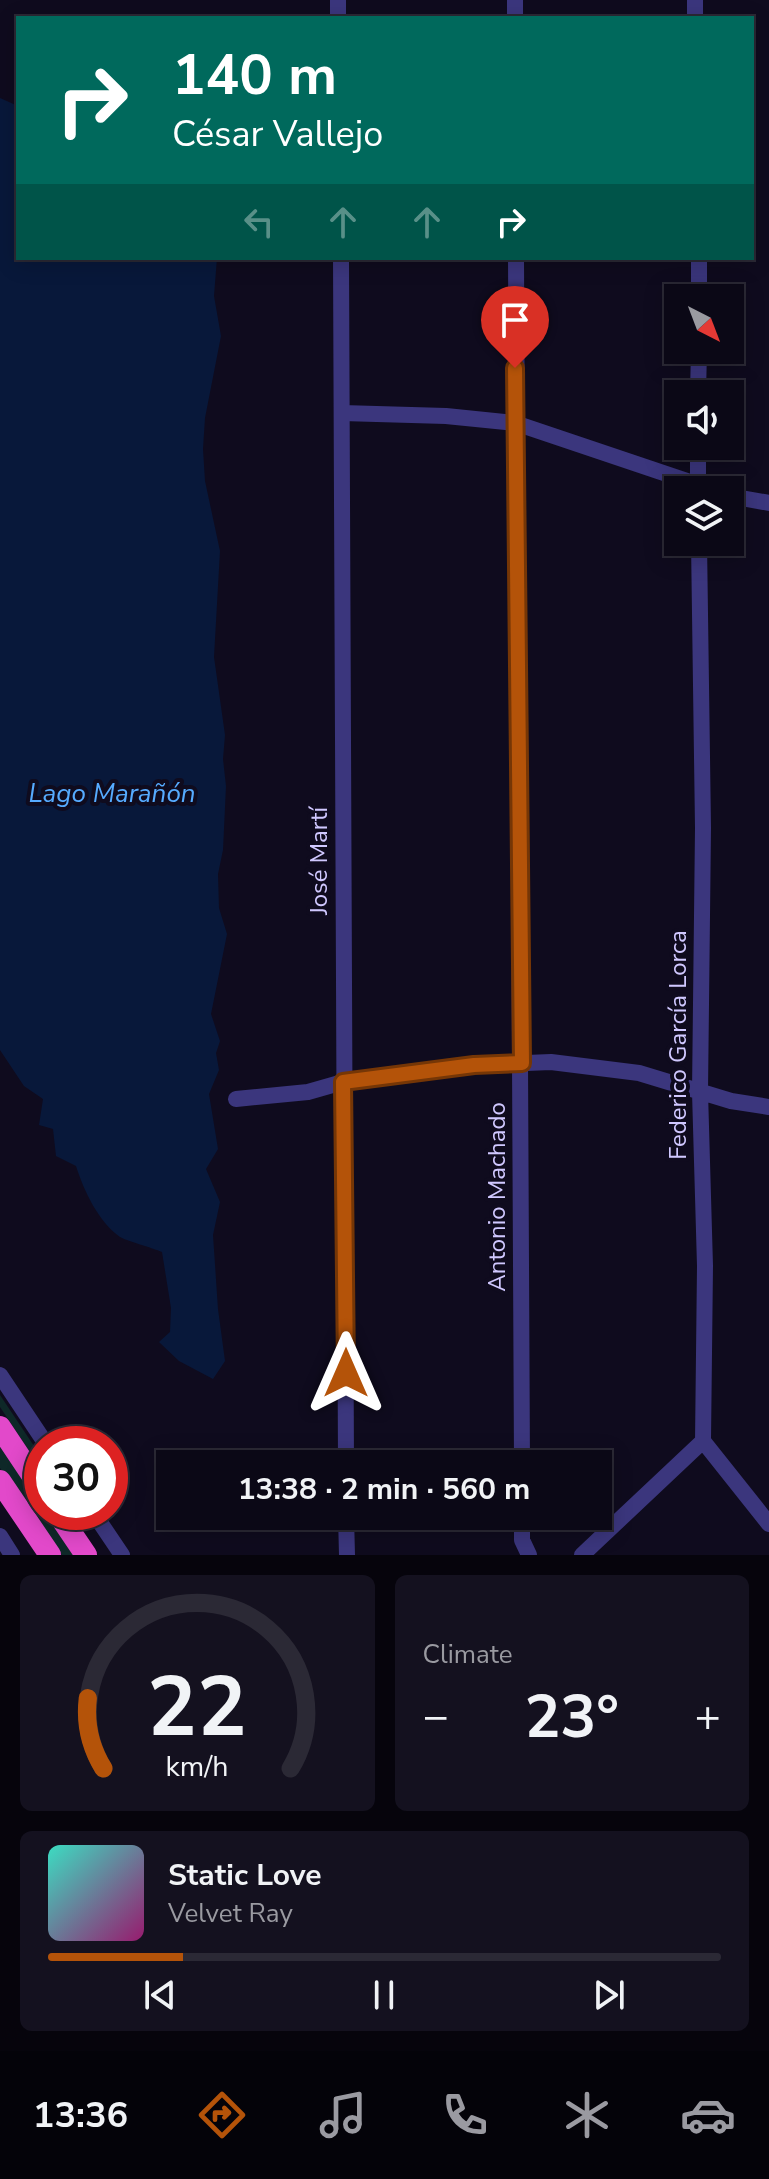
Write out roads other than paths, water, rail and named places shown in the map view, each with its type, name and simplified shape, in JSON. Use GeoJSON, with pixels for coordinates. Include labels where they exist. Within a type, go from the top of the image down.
{"type":"FeatureCollection","features":[{"type":"Feature","properties":{"kind":"highway"},"geometry":{"type":"LineString","coordinates":[[0,1427],[24,1463]]}},
{"type":"Feature","properties":{"kind":"highway"},"geometry":{"type":"LineString","coordinates":[[0,1481],[50,1555]]}},
{"type":"Feature","properties":{"kind":"highway"},"geometry":{"type":"LineString","coordinates":[[69,1530],[86,1555]]}},
{"type":"Feature","properties":{"kind":"street","name":"José Martí"},"geometry":{"type":"LineString","coordinates":[[341,260],[346,1450]]}},
{"type":"Feature","properties":{"kind":"street","name":"Antonio Machado"},"geometry":{"type":"LineString","coordinates":[[516,260],[522,1450]]}},
{"type":"Feature","properties":{"kind":"street"},"geometry":{"type":"LineString","coordinates":[[699,260],[699,284]]}},
{"type":"Feature","properties":{"kind":"street"},"geometry":{"type":"LineString","coordinates":[[342,413],[459,417],[515,423],[668,476]]}},
{"type":"Feature","properties":{"kind":"street"},"geometry":{"type":"LineString","coordinates":[[744,499],[769,503]]}},
{"type":"Feature","properties":{"kind":"street","name":"Federico García Lorca"},"geometry":{"type":"LineString","coordinates":[[699,556],[703,828],[700,1092],[705,1266],[703,1441]]}},
{"type":"Feature","properties":{"kind":"street"},"geometry":{"type":"LineString","coordinates":[[236,1099],[308,1092],[343,1082],[474,1065],[551,1062],[611,1068],[650,1076],[731,1101],[769,1107]]}},
{"type":"Feature","properties":{"kind":"street"},"geometry":{"type":"LineString","coordinates":[[0,1375],[34,1426]]}},
{"type":"Feature","properties":{"kind":"street"},"geometry":{"type":"LineString","coordinates":[[582,1555],[703,1441],[769,1524]]}},
{"type":"Feature","properties":{"kind":"street"},"geometry":{"type":"LineString","coordinates":[[105,1530],[122,1555]]}},
{"type":"Feature","properties":{"kind":"street"},"geometry":{"type":"LineString","coordinates":[[346,1530],[347,1555]]}},
{"type":"Feature","properties":{"kind":"street"},"geometry":{"type":"LineString","coordinates":[[522,1530],[522,1540],[529,1555]]}},
{"type":"Feature","properties":{"kind":"street"},"geometry":{"type":"LineString","coordinates":[[0,1536],[12,1555]]}},
{"type":"Feature","properties":{"kind":"water","name":"Lago Marañón"},"geometry":{"type":"Polygon","coordinates":[[[0,98],[16,105],[16,260],[217,260],[214,296],[221,336],[205,418],[203,449],[205,481],[220,551],[214,657],[225,735],[223,759],[226,786],[223,850],[218,874],[219,908],[227,934],[211,1014],[220,1041],[216,1053],[219,1070],[209,1094],[218,1149],[206,1169],[220,1202],[213,1235],[225,1361],[213,1379],[179,1361],[159,1342],[170,1332],[171,1308],[162,1252],[123,1238],[105,1223],[88,1195],[76,1166],[56,1156],[53,1129],[39,1125],[43,1099],[24,1086],[0,1050],[0,98]]]}}]}
